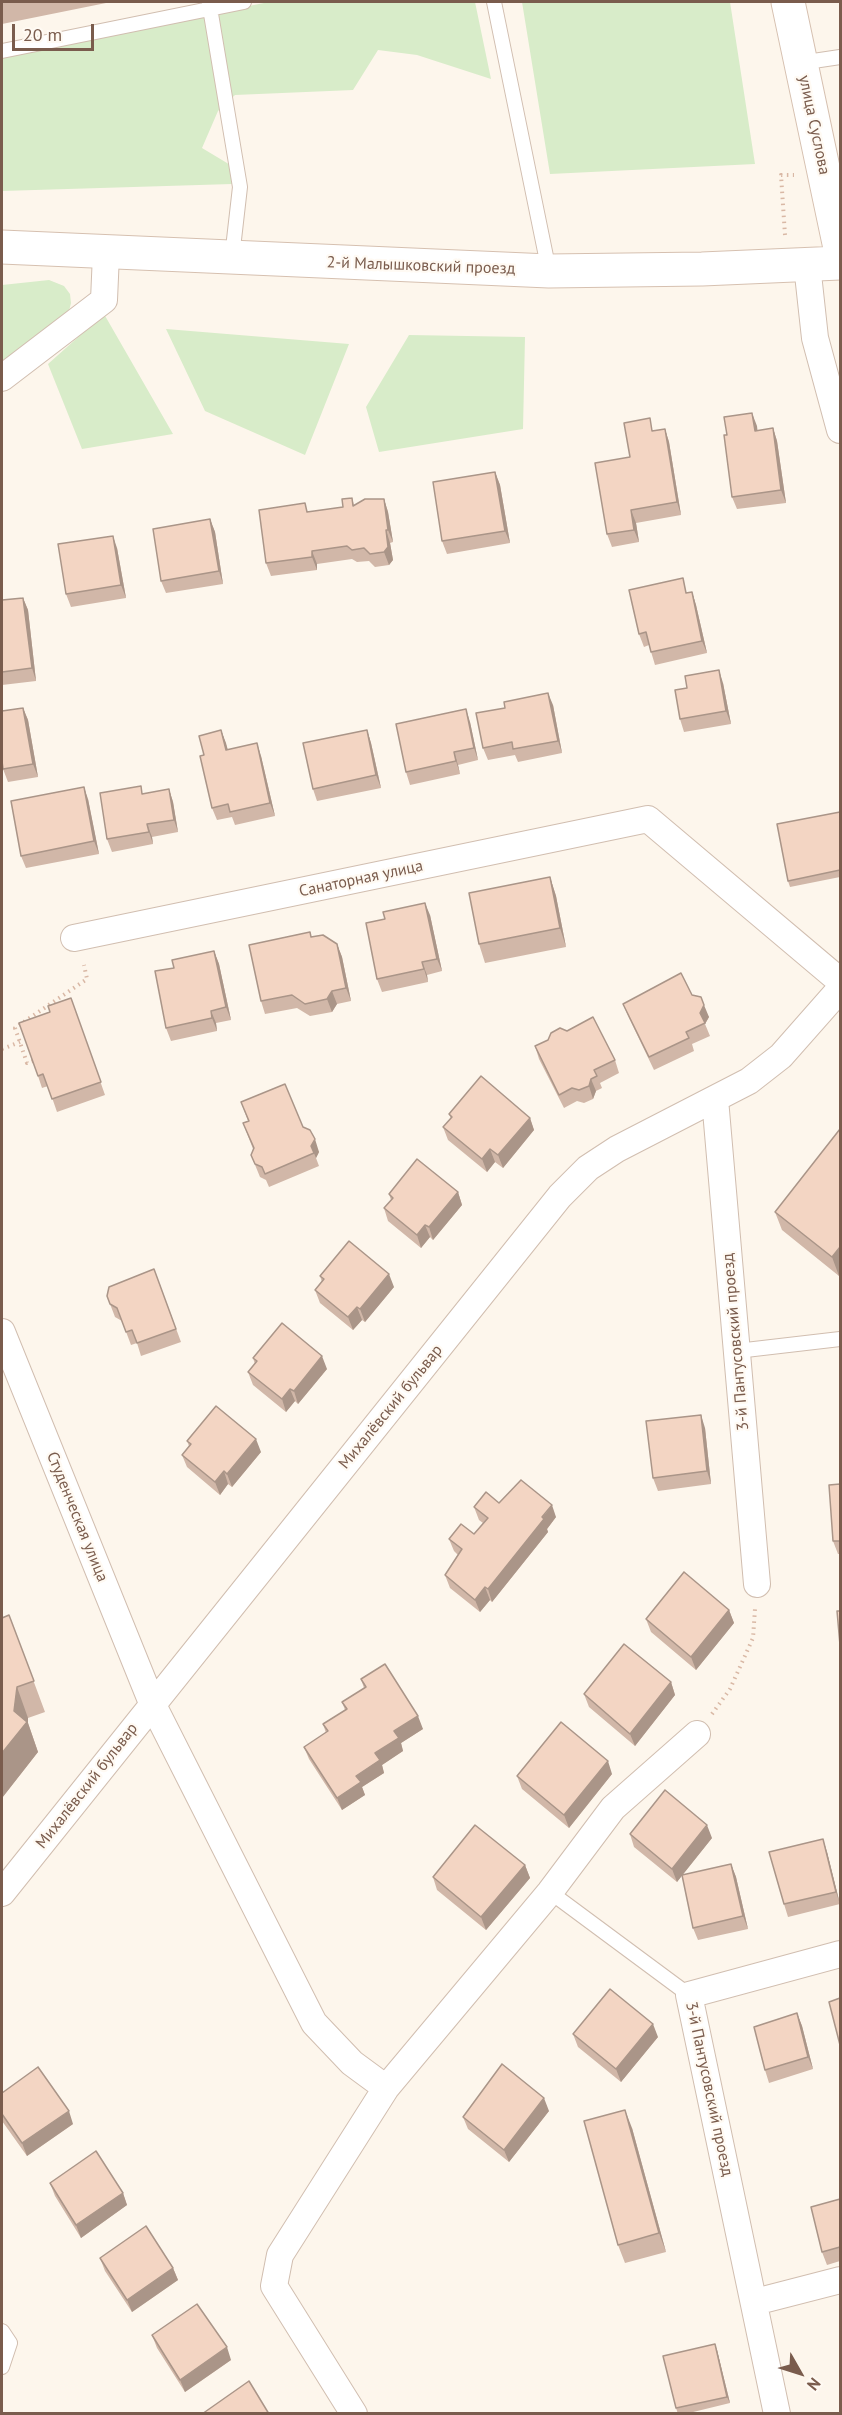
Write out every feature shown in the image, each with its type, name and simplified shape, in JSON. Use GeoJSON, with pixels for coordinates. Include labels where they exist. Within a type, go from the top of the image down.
{"type":"FeatureCollection","features":[{"type":"Feature","properties":{"kind":"street","name":"улица Суслова"},"geometry":{"type":"LineString","coordinates":[[788,2],[840,249]]}},
{"type":"Feature","properties":{"kind":"street","name":"2-й Малышковский проезд"},"geometry":{"type":"LineString","coordinates":[[2,247],[106,254],[549,271],[702,269],[840,263]]}},
{"type":"Feature","properties":{"kind":"street"},"geometry":{"type":"LineString","coordinates":[[2,378],[104,300],[106,254]]}},
{"type":"Feature","properties":{"kind":"street"},"geometry":{"type":"LineString","coordinates":[[807,265],[815,338],[840,430]]}},
{"type":"Feature","properties":{"kind":"street","name":"Санаторная улица"},"geometry":{"type":"LineString","coordinates":[[74,938],[648,819],[840,981]]}},
{"type":"Feature","properties":{"kind":"street","name":"Михалёвский бульвар"},"geometry":{"type":"LineString","coordinates":[[2,1893],[560,1196],[588,1168],[617,1149],[749,1081],[781,1056],[840,989]]}},
{"type":"Feature","properties":{"kind":"street","name":"3-й Пантусовский проезд"},"geometry":{"type":"LineString","coordinates":[[715,1099],[757,1584]]}},
{"type":"Feature","properties":{"kind":"street","name":"Студенческая улица"},"geometry":{"type":"LineString","coordinates":[[2,1332],[152,1703],[314,2023],[352,2063],[386,2088]]}},
{"type":"Feature","properties":{"kind":"street"},"geometry":{"type":"LineString","coordinates":[[354,2414],[274,2286],[280,2254],[386,2088],[550,1893],[613,1808],[697,1734]]}},
{"type":"Feature","properties":{"kind":"street","name":"3-й Пантусовский проезд"},"geometry":{"type":"LineString","coordinates":[[777,2414],[689,1995],[840,1954]]}},
{"type":"Feature","properties":{"kind":"street"},"geometry":{"type":"LineString","coordinates":[[755,2302],[840,2280]]}},
{"type":"Feature","properties":{"kind":"lane"},"geometry":{"type":"LineString","coordinates":[[2,51],[210,5],[244,2]]}},
{"type":"Feature","properties":{"kind":"lane"},"geometry":{"type":"LineString","coordinates":[[494,2],[549,271]]}},
{"type":"Feature","properties":{"kind":"lane"},"geometry":{"type":"LineString","coordinates":[[210,5],[240,187],[232,259]]}},
{"type":"Feature","properties":{"kind":"lane"},"geometry":{"type":"LineString","coordinates":[[800,63],[840,57]]}},
{"type":"Feature","properties":{"kind":"lane"},"geometry":{"type":"LineString","coordinates":[[737,1352],[840,1340]]}},
{"type":"Feature","properties":{"kind":"lane"},"geometry":{"type":"LineString","coordinates":[[550,1893],[689,1995]]}},
{"type":"Feature","properties":{"kind":"lane"},"geometry":{"type":"LineString","coordinates":[[2,2331],[10,2343],[2,2367]]}},
{"type":"Feature","properties":{"kind":"path"},"geometry":{"type":"LineString","coordinates":[[781,175],[785,229]]}},
{"type":"Feature","properties":{"kind":"path"},"geometry":{"type":"LineString","coordinates":[[33,1061],[27,1063],[15,1028],[87,980],[84,965]]}},
{"type":"Feature","properties":{"kind":"path"},"geometry":{"type":"LineString","coordinates":[[2,1049],[20,1042]]}},
{"type":"Feature","properties":{"kind":"path"},"geometry":{"type":"LineString","coordinates":[[697,1734],[730,1689],[753,1638],[757,1584]]}},
{"type":"Feature","properties":{"kind":"green space"},"geometry":{"type":"Polygon","coordinates":[[[269,2],[475,2],[491,79],[417,55],[378,50],[353,90],[235,95],[218,111],[202,148],[237,169],[232,184],[2,191],[2,55],[269,2]]]}},
{"type":"Feature","properties":{"kind":"green space"},"geometry":{"type":"Polygon","coordinates":[[[522,2],[730,2],[755,164],[550,174],[522,2]]]}},
{"type":"Feature","properties":{"kind":"green space"},"geometry":{"type":"Polygon","coordinates":[[[49,280],[64,286],[70,294],[69,311],[57,324],[2,367],[2,285],[49,280]]]}},
{"type":"Feature","properties":{"kind":"green space"},"geometry":{"type":"Polygon","coordinates":[[[104,314],[173,434],[82,449],[48,364],[104,314]]]}},
{"type":"Feature","properties":{"kind":"green space"},"geometry":{"type":"Polygon","coordinates":[[[166,329],[349,344],[305,455],[205,411],[166,329]]]}},
{"type":"Feature","properties":{"kind":"green space"},"geometry":{"type":"Polygon","coordinates":[[[409,335],[525,337],[523,429],[379,452],[366,407],[409,335]]]}},
{"type":"Feature","properties":{"kind":"building"},"geometry":{"type":"Polygon","coordinates":[[[752,413],[755,431],[773,428],[781,490],[732,497],[724,417],[752,413]]]}},
{"type":"Feature","properties":{"kind":"building"},"geometry":{"type":"Polygon","coordinates":[[[650,418],[652,431],[665,429],[677,502],[631,510],[634,530],[607,534],[595,463],[630,457],[624,423],[650,418]]]}},
{"type":"Feature","properties":{"kind":"building"},"geometry":{"type":"Polygon","coordinates":[[[495,472],[505,531],[442,541],[433,482],[495,472]]]}},
{"type":"Feature","properties":{"kind":"building"},"geometry":{"type":"Polygon","coordinates":[[[352,498],[353,506],[365,499],[384,499],[388,547],[384,552],[370,554],[364,548],[352,550],[347,546],[312,551],[312,557],[266,563],[259,510],[305,503],[307,512],[343,507],[342,499],[352,498]]]}},
{"type":"Feature","properties":{"kind":"building"},"geometry":{"type":"Polygon","coordinates":[[[210,519],[219,571],[161,581],[153,529],[210,519]]]}},
{"type":"Feature","properties":{"kind":"building"},"geometry":{"type":"Polygon","coordinates":[[[113,536],[121,585],[66,594],[58,544],[113,536]]]}},
{"type":"Feature","properties":{"kind":"building"},"geometry":{"type":"Polygon","coordinates":[[[683,578],[686,593],[692,592],[702,641],[651,652],[646,632],[639,634],[629,590],[683,578]]]}},
{"type":"Feature","properties":{"kind":"building"},"geometry":{"type":"Polygon","coordinates":[[[23,598],[32,668],[2,672],[2,600],[23,598]]]}},
{"type":"Feature","properties":{"kind":"building"},"geometry":{"type":"Polygon","coordinates":[[[719,670],[726,711],[680,719],[675,690],[687,688],[685,676],[719,670]]]}},
{"type":"Feature","properties":{"kind":"building"},"geometry":{"type":"Polygon","coordinates":[[[548,693],[558,741],[513,749],[512,742],[483,748],[476,713],[505,708],[504,702],[548,693]]]}},
{"type":"Feature","properties":{"kind":"building"},"geometry":{"type":"Polygon","coordinates":[[[23,708],[33,764],[3,769],[2,711],[23,708]]]}},
{"type":"Feature","properties":{"kind":"building"},"geometry":{"type":"Polygon","coordinates":[[[466,709],[474,748],[454,752],[456,761],[406,772],[396,724],[466,709]]]}},
{"type":"Feature","properties":{"kind":"building"},"geometry":{"type":"Polygon","coordinates":[[[221,730],[226,750],[257,743],[270,803],[230,812],[228,804],[212,808],[200,756],[204,755],[199,736],[221,730]]]}},
{"type":"Feature","properties":{"kind":"building"},"geometry":{"type":"Polygon","coordinates":[[[367,730],[376,775],[313,789],[303,743],[367,730]]]}},
{"type":"Feature","properties":{"kind":"building"},"geometry":{"type":"Polygon","coordinates":[[[141,786],[142,794],[169,789],[174,820],[147,824],[149,832],[107,839],[100,793],[141,786]]]}},
{"type":"Feature","properties":{"kind":"building"},"geometry":{"type":"Polygon","coordinates":[[[84,787],[94,841],[21,856],[11,801],[84,787]]]}},
{"type":"Feature","properties":{"kind":"building"},"geometry":{"type":"Polygon","coordinates":[[[840,812],[840,870],[788,881],[777,824],[840,812]]]}},
{"type":"Feature","properties":{"kind":"building"},"geometry":{"type":"Polygon","coordinates":[[[550,877],[560,928],[479,944],[469,893],[550,877]]]}},
{"type":"Feature","properties":{"kind":"building"},"geometry":{"type":"Polygon","coordinates":[[[425,903],[437,959],[422,962],[424,969],[377,979],[366,923],[385,919],[383,912],[425,903]]]}},
{"type":"Feature","properties":{"kind":"building"},"geometry":{"type":"Polygon","coordinates":[[[310,932],[311,937],[323,935],[337,944],[346,988],[332,991],[327,999],[305,1004],[292,995],[261,1001],[249,945],[310,932]]]}},
{"type":"Feature","properties":{"kind":"building"},"geometry":{"type":"Polygon","coordinates":[[[214,951],[226,1007],[211,1011],[212,1018],[166,1028],[155,971],[174,968],[172,960],[214,951]]]}},
{"type":"Feature","properties":{"kind":"building"},"geometry":{"type":"Polygon","coordinates":[[[681,973],[692,995],[701,997],[704,1005],[700,1013],[705,1023],[686,1032],[689,1038],[649,1057],[623,1004],[681,973]]]}},
{"type":"Feature","properties":{"kind":"building"},"geometry":{"type":"Polygon","coordinates":[[[71,998],[101,1082],[52,1099],[43,1074],[38,1076],[19,1023],[50,1012],[48,1006],[71,998]]]}},
{"type":"Feature","properties":{"kind":"building"},"geometry":{"type":"Polygon","coordinates":[[[593,1017],[615,1060],[594,1070],[597,1076],[591,1079],[589,1086],[579,1090],[572,1088],[559,1095],[535,1046],[548,1040],[551,1033],[560,1028],[567,1031],[593,1017]]]}},
{"type":"Feature","properties":{"kind":"building"},"geometry":{"type":"Polygon","coordinates":[[[481,1076],[530,1118],[498,1155],[490,1149],[482,1159],[443,1127],[452,1117],[449,1114],[481,1076]]]}},
{"type":"Feature","properties":{"kind":"building"},"geometry":{"type":"Polygon","coordinates":[[[285,1084],[303,1127],[310,1130],[315,1139],[311,1146],[314,1153],[265,1174],[262,1167],[255,1164],[251,1155],[254,1148],[243,1123],[249,1121],[241,1102],[285,1084]]]}},
{"type":"Feature","properties":{"kind":"building"},"geometry":{"type":"Polygon","coordinates":[[[840,1129],[840,1247],[832,1257],[775,1212],[840,1129]]]}},
{"type":"Feature","properties":{"kind":"building"},"geometry":{"type":"Polygon","coordinates":[[[417,1159],[458,1192],[429,1227],[425,1225],[417,1235],[384,1208],[393,1198],[389,1194],[417,1159]]]}},
{"type":"Feature","properties":{"kind":"building"},"geometry":{"type":"Polygon","coordinates":[[[349,1241],[389,1274],[360,1309],[357,1307],[348,1317],[315,1290],[324,1279],[320,1276],[349,1241]]]}},
{"type":"Feature","properties":{"kind":"building"},"geometry":{"type":"Polygon","coordinates":[[[154,1269],[176,1329],[137,1343],[132,1330],[126,1332],[117,1308],[110,1304],[107,1296],[109,1287],[154,1269]]]}},
{"type":"Feature","properties":{"kind":"building"},"geometry":{"type":"Polygon","coordinates":[[[282,1323],[322,1356],[294,1391],[290,1389],[282,1399],[248,1372],[257,1361],[253,1358],[282,1323]]]}},
{"type":"Feature","properties":{"kind":"building"},"geometry":{"type":"Polygon","coordinates":[[[216,1406],[256,1439],[227,1474],[224,1471],[215,1482],[182,1455],[191,1444],[187,1441],[216,1406]]]}},
{"type":"Feature","properties":{"kind":"building"},"geometry":{"type":"Polygon","coordinates":[[[701,1415],[707,1471],[653,1478],[646,1421],[701,1415]]]}},
{"type":"Feature","properties":{"kind":"building"},"geometry":{"type":"Polygon","coordinates":[[[521,1480],[552,1505],[542,1517],[544,1519],[488,1589],[485,1587],[475,1600],[445,1575],[462,1549],[449,1539],[461,1524],[474,1534],[488,1518],[474,1507],[486,1492],[499,1503],[521,1480]]]}},
{"type":"Feature","properties":{"kind":"building"},"geometry":{"type":"Polygon","coordinates":[[[840,1484],[840,1541],[833,1541],[829,1485],[840,1484]]]}},
{"type":"Feature","properties":{"kind":"building"},"geometry":{"type":"Polygon","coordinates":[[[684,1572],[729,1610],[691,1657],[646,1619],[684,1572]]]}},
{"type":"Feature","properties":{"kind":"building"},"geometry":{"type":"Polygon","coordinates":[[[837,1611],[840,1611],[840,1645],[837,1611]]]}},
{"type":"Feature","properties":{"kind":"building"},"geometry":{"type":"Polygon","coordinates":[[[9,1615],[34,1681],[17,1687],[14,1711],[27,1722],[2,1753],[2,1618],[9,1615]]]}},
{"type":"Feature","properties":{"kind":"building"},"geometry":{"type":"Polygon","coordinates":[[[624,1644],[671,1682],[630,1734],[584,1694],[624,1644]]]}},
{"type":"Feature","properties":{"kind":"building"},"geometry":{"type":"Polygon","coordinates":[[[385,1664],[418,1716],[394,1731],[399,1738],[375,1753],[380,1760],[356,1776],[361,1782],[337,1798],[304,1747],[328,1731],[323,1724],[347,1709],[342,1702],[366,1687],[361,1679],[385,1664]]]}},
{"type":"Feature","properties":{"kind":"building"},"geometry":{"type":"Polygon","coordinates":[[[561,1722],[608,1761],[564,1815],[517,1776],[561,1722]]]}},
{"type":"Feature","properties":{"kind":"building"},"geometry":{"type":"Polygon","coordinates":[[[665,1790],[707,1825],[672,1869],[630,1834],[665,1790]]]}},
{"type":"Feature","properties":{"kind":"building"},"geometry":{"type":"Polygon","coordinates":[[[475,1825],[525,1865],[481,1917],[433,1877],[475,1825]]]}},
{"type":"Feature","properties":{"kind":"building"},"geometry":{"type":"Polygon","coordinates":[[[823,1839],[836,1892],[784,1904],[769,1852],[823,1839]]]}},
{"type":"Feature","properties":{"kind":"building"},"geometry":{"type":"Polygon","coordinates":[[[731,1864],[743,1916],[693,1928],[682,1875],[731,1864]]]}},
{"type":"Feature","properties":{"kind":"building"},"geometry":{"type":"Polygon","coordinates":[[[610,1989],[653,2024],[616,2069],[573,2034],[610,1989]]]}},
{"type":"Feature","properties":{"kind":"building"},"geometry":{"type":"Polygon","coordinates":[[[840,1998],[840,2045],[829,2002],[840,1998]]]}},
{"type":"Feature","properties":{"kind":"building"},"geometry":{"type":"Polygon","coordinates":[[[797,2013],[808,2057],[765,2070],[754,2027],[797,2013]]]}},
{"type":"Feature","properties":{"kind":"building"},"geometry":{"type":"Polygon","coordinates":[[[502,2064],[544,2098],[504,2150],[463,2117],[502,2064]]]}},
{"type":"Feature","properties":{"kind":"building"},"geometry":{"type":"Polygon","coordinates":[[[38,2067],[69,2111],[22,2143],[2,2114],[2,2093],[38,2067]]]}},
{"type":"Feature","properties":{"kind":"building"},"geometry":{"type":"Polygon","coordinates":[[[625,2110],[659,2233],[618,2245],[584,2121],[625,2110]]]}},
{"type":"Feature","properties":{"kind":"building"},"geometry":{"type":"Polygon","coordinates":[[[96,2151],[123,2193],[76,2225],[50,2183],[96,2151]]]}},
{"type":"Feature","properties":{"kind":"building"},"geometry":{"type":"Polygon","coordinates":[[[840,2199],[840,2247],[822,2252],[811,2207],[840,2199]]]}},
{"type":"Feature","properties":{"kind":"building"},"geometry":{"type":"Polygon","coordinates":[[[146,2226],[173,2268],[127,2300],[100,2258],[146,2226]]]}},
{"type":"Feature","properties":{"kind":"building"},"geometry":{"type":"Polygon","coordinates":[[[197,2304],[227,2347],[180,2380],[152,2335],[197,2304]]]}},
{"type":"Feature","properties":{"kind":"building"},"geometry":{"type":"Polygon","coordinates":[[[715,2344],[727,2397],[676,2408],[663,2356],[715,2344]]]}},
{"type":"Feature","properties":{"kind":"building"},"geometry":{"type":"Polygon","coordinates":[[[249,2381],[269,2414],[202,2414],[249,2381]]]}}]}
